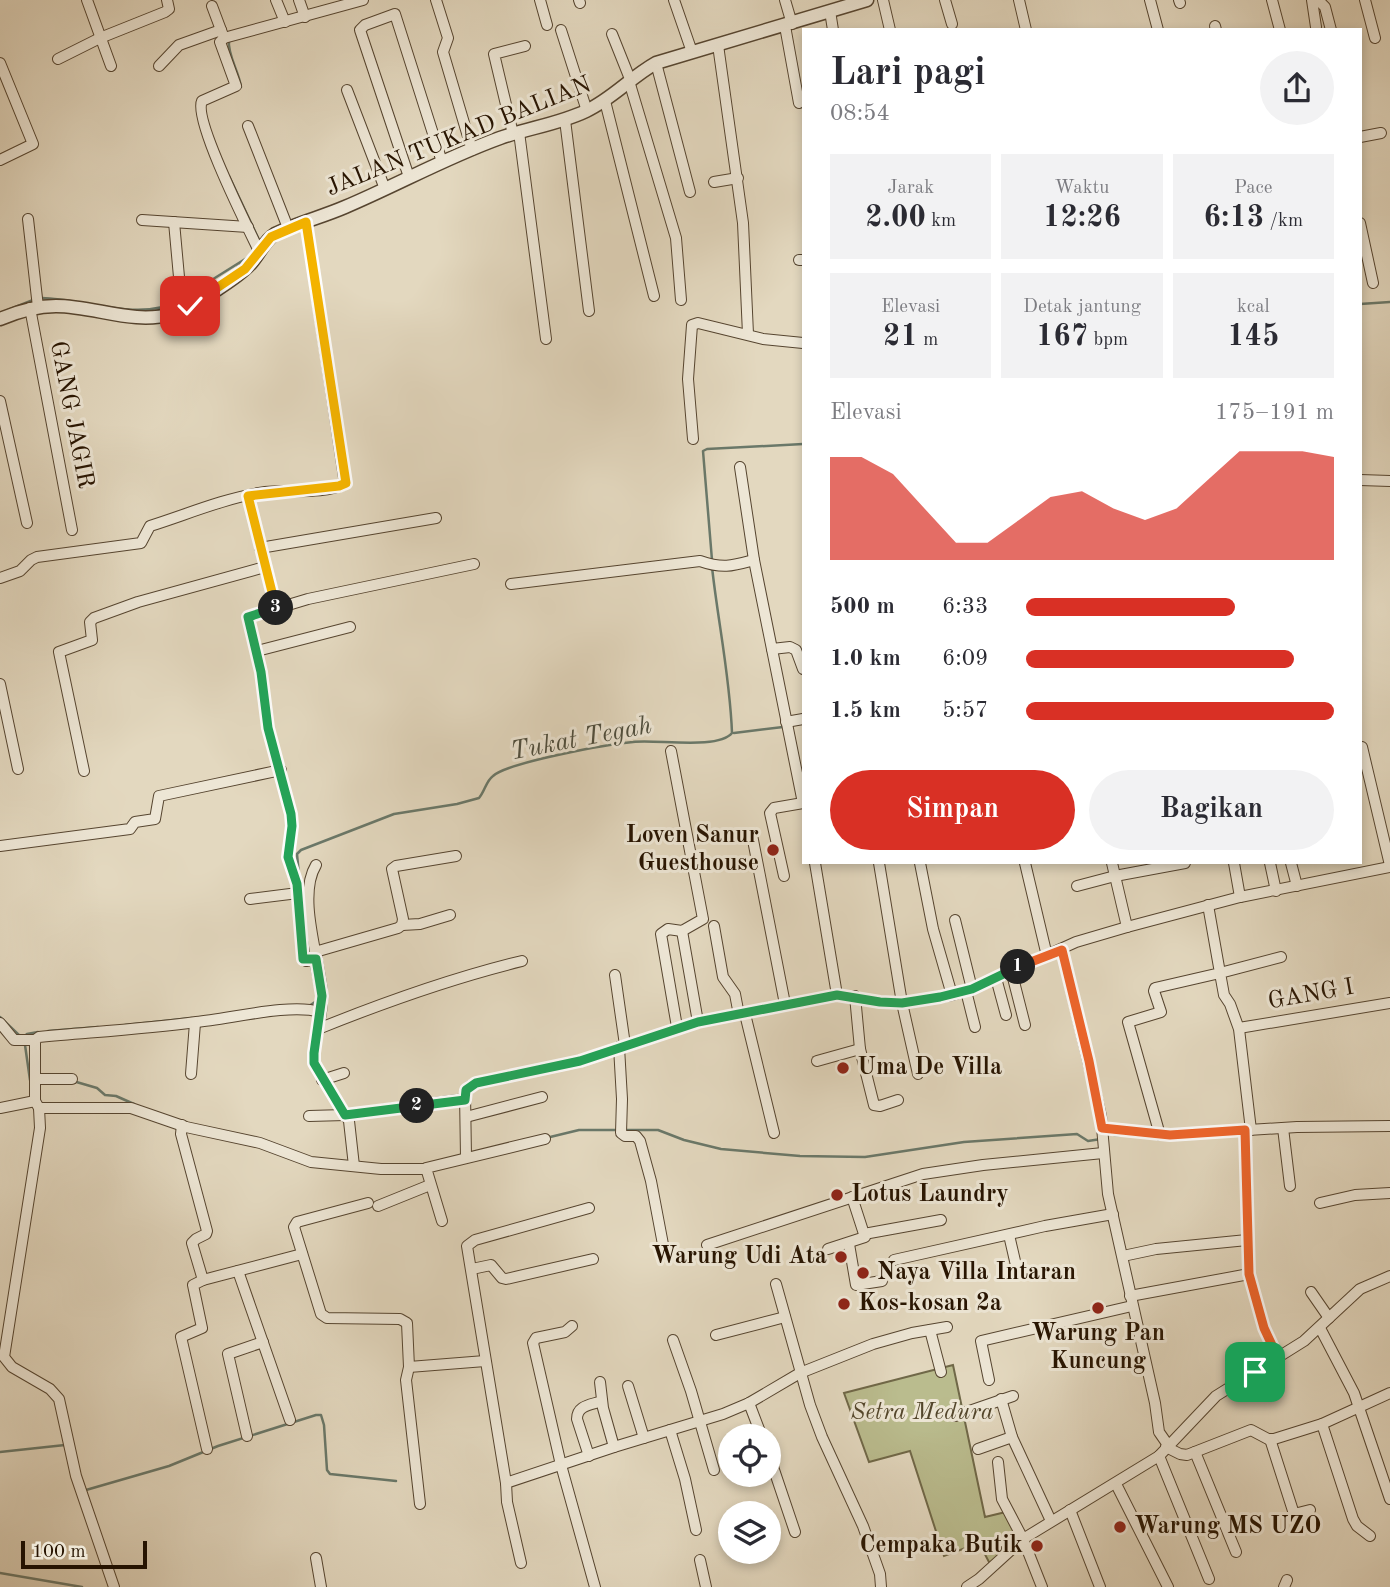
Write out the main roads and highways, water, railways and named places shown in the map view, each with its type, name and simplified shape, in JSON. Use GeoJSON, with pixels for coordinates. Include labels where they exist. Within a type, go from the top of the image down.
{"type":"FeatureCollection","features":[{"type":"Feature","properties":{"kind":"waterway"},"geometry":{"type":"LineString","coordinates":[[229,40],[241,87],[238,89]]}},
{"type":"Feature","properties":{"kind":"waterway"},"geometry":{"type":"LineString","coordinates":[[229,176],[260,242]]}},
{"type":"Feature","properties":{"kind":"waterway"},"geometry":{"type":"LineString","coordinates":[[186,296],[250,256]]}},
{"type":"Feature","properties":{"kind":"waterway"},"geometry":{"type":"LineString","coordinates":[[42,298],[129,310],[147,310],[178,301]]}},
{"type":"Feature","properties":{"kind":"waterway"},"geometry":{"type":"LineString","coordinates":[[0,313],[33,300]]}},
{"type":"Feature","properties":{"kind":"waterway","name":"Tukat Tegah"},"geometry":{"type":"LineString","coordinates":[[1362,304],[1390,302]]}},
{"type":"Feature","properties":{"kind":"waterway","name":"Tukat Tegah"},"geometry":{"type":"LineString","coordinates":[[712,560],[703,451],[802,444]]}},
{"type":"Feature","properties":{"kind":"waterway","name":"Tukat Tegah"},"geometry":{"type":"LineString","coordinates":[[299,875],[297,854],[301,850],[394,814],[479,798],[493,776],[518,765],[621,743],[701,743],[725,738],[732,733],[712,567]]}},
{"type":"Feature","properties":{"kind":"waterway"},"geometry":{"type":"LineString","coordinates":[[734,733],[783,727]]}},
{"type":"Feature","properties":{"kind":"waterway","name":"Tukat Tegah"},"geometry":{"type":"LineString","coordinates":[[302,885],[304,903]]}},
{"type":"Feature","properties":{"kind":"waterway","name":"Tukat Tegah"},"geometry":{"type":"LineString","coordinates":[[305,920],[310,958]]}},
{"type":"Feature","properties":{"kind":"waterway","name":"Tukat Tegah"},"geometry":{"type":"LineString","coordinates":[[309,1006],[318,1000],[311,965]]}},
{"type":"Feature","properties":{"kind":"waterway","name":"Tukat Tegah"},"geometry":{"type":"LineString","coordinates":[[0,1017],[21,1037]]}},
{"type":"Feature","properties":{"kind":"waterway","name":"Tukat Tegah"},"geometry":{"type":"LineString","coordinates":[[125,1025],[192,1018]]}},
{"type":"Feature","properties":{"kind":"waterway","name":"Tukat Tegah"},"geometry":{"type":"LineString","coordinates":[[48,1031],[98,1027]]}},
{"type":"Feature","properties":{"kind":"waterway","name":"Tukat Tegah"},"geometry":{"type":"LineString","coordinates":[[25,1036],[38,1032]]}},
{"type":"Feature","properties":{"kind":"waterway"},"geometry":{"type":"LineString","coordinates":[[25,1045],[30,1080]]}},
{"type":"Feature","properties":{"kind":"waterway"},"geometry":{"type":"LineString","coordinates":[[73,1081],[134,1104]]}},
{"type":"Feature","properties":{"kind":"waterway"},"geometry":{"type":"LineString","coordinates":[[546,1138],[579,1130],[615,1130]]}},
{"type":"Feature","properties":{"kind":"waterway"},"geometry":{"type":"LineString","coordinates":[[626,1130],[658,1130],[721,1149],[800,1156],[865,1157],[964,1142],[1077,1134],[1088,1141],[1101,1139]]}},
{"type":"Feature","properties":{"kind":"waterway"},"geometry":{"type":"LineString","coordinates":[[1114,1135],[1136,1136]]}},
{"type":"Feature","properties":{"kind":"waterway"},"geometry":{"type":"LineString","coordinates":[[86,1490],[169,1466],[218,1446],[316,1415],[321,1415],[324,1425],[327,1470],[330,1474],[396,1481]]}},
{"type":"Feature","properties":{"kind":"waterway"},"geometry":{"type":"LineString","coordinates":[[0,1452],[65,1445],[66,1448]]}},
{"type":"Feature","properties":{"kind":"waterway"},"geometry":{"type":"LineString","coordinates":[[0,1573],[82,1587]]}},
{"type":"Feature","properties":{"kind":"place","name":"Loven Sanur Guesthouse"},"geometry":{"type":"Point","coordinates":[773,850]}},
{"type":"Feature","properties":{"kind":"place","name":"Uma De Villa"},"geometry":{"type":"Point","coordinates":[843,1068]}},
{"type":"Feature","properties":{"kind":"place","name":"Lotus Laundry"},"geometry":{"type":"Point","coordinates":[837,1195]}},
{"type":"Feature","properties":{"kind":"place","name":"Warung Udi Ata"},"geometry":{"type":"Point","coordinates":[841,1257]}},
{"type":"Feature","properties":{"kind":"place","name":"Naya Villa Intaran"},"geometry":{"type":"Point","coordinates":[863,1273]}},
{"type":"Feature","properties":{"kind":"place","name":"Kos-kosan 2a"},"geometry":{"type":"Point","coordinates":[844,1304]}},
{"type":"Feature","properties":{"kind":"place","name":"Warung Pan Kuncung"},"geometry":{"type":"Point","coordinates":[1098,1308]}},
{"type":"Feature","properties":{"kind":"place","name":"Warung MS UZO"},"geometry":{"type":"Point","coordinates":[1120,1527]}},
{"type":"Feature","properties":{"kind":"place","name":"Cempaka Butik"},"geometry":{"type":"Point","coordinates":[1037,1546]}},
{"type":"Feature","properties":{"kind":"park label","name":"Setra Medura"},"geometry":{"type":"Point","coordinates":[922,1413]}}]}
